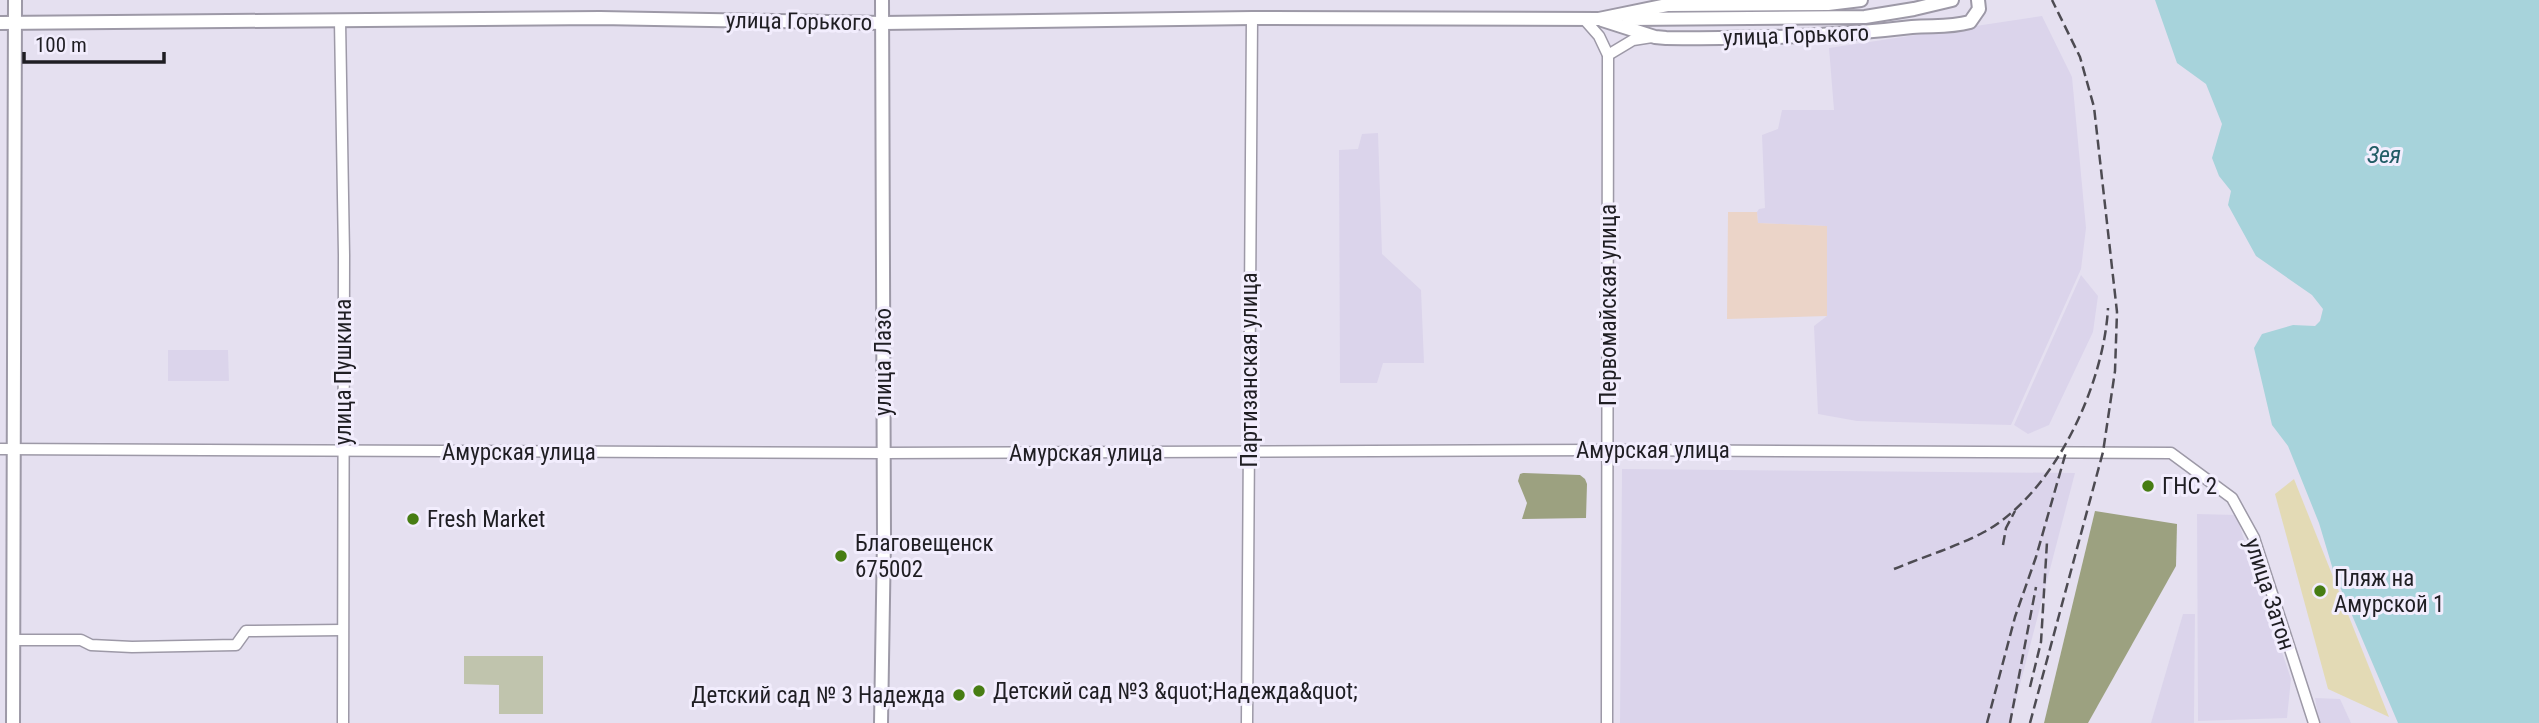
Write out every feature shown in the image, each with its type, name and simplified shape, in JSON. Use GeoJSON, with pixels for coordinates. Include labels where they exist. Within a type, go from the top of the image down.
{"type":"FeatureCollection","features":[{"type":"Feature","properties":{"kind":"main road"},"geometry":{"type":"LineString","coordinates":[[13,723],[12,278],[15,0]]}},
{"type":"Feature","properties":{"kind":"main road","name":"улица Лазо"},"geometry":{"type":"LineString","coordinates":[[881,723],[882,0]]}},
{"type":"Feature","properties":{"kind":"main road","name":"улица Горького"},"geometry":{"type":"LineString","coordinates":[[0,23],[600,18],[883,23],[1252,18],[1599,19],[1667,5],[1816,4],[1861,0]]}},
{"type":"Feature","properties":{"kind":"main road"},"geometry":{"type":"LineString","coordinates":[[1599,19],[1865,17],[1952,0]]}},
{"type":"Feature","properties":{"kind":"main road","name":"улица Горького"},"geometry":{"type":"LineString","coordinates":[[1599,19],[1655,37],[1779,37],[1863,33],[1921,26],[1951,27],[1970,22],[1979,9],[1978,0]]}},
{"type":"Feature","properties":{"kind":"street","name":"Партизанская улица"},"geometry":{"type":"LineString","coordinates":[[1247,723],[1252,18]]}},
{"type":"Feature","properties":{"kind":"street"},"geometry":{"type":"LineString","coordinates":[[1584,19],[1599,36],[1608,55],[1633,40],[1655,37]]}},
{"type":"Feature","properties":{"kind":"street","name":"улица Пушкина"},"geometry":{"type":"LineString","coordinates":[[340,21],[344,255],[342,723]]}},
{"type":"Feature","properties":{"kind":"street","name":"Первомайская улица"},"geometry":{"type":"LineString","coordinates":[[1607,723],[1608,55]]}},
{"type":"Feature","properties":{"kind":"street","name":"Амурская улица"},"geometry":{"type":"LineString","coordinates":[[0,449],[883,453],[1609,450],[2171,453]]}},
{"type":"Feature","properties":{"kind":"street","name":"улица Затон"},"geometry":{"type":"LineString","coordinates":[[2171,453],[2232,498],[2254,538],[2314,723]]}},
{"type":"Feature","properties":{"kind":"street"},"geometry":{"type":"LineString","coordinates":[[13,640],[81,640],[92,645],[132,647],[236,645],[246,631],[342,630]]}},
{"type":"Feature","properties":{"kind":"shaded area"},"geometry":{"type":"Polygon","coordinates":[[[2042,16],[2072,77],[2086,228],[2081,269],[2011,425],[1857,421],[1818,414],[1814,326],[1827,316],[1826,226],[1758,223],[1757,212],[1765,208],[1762,135],[1778,129],[1782,110],[1834,110],[1829,48],[2042,16]]]}},
{"type":"Feature","properties":{"kind":"shaded area"},"geometry":{"type":"Polygon","coordinates":[[[1378,133],[1382,254],[1421,290],[1424,363],[1383,363],[1377,383],[1340,383],[1339,150],[1358,149],[1362,134],[1378,133]]]}},
{"type":"Feature","properties":{"kind":"shaded area"},"geometry":{"type":"Polygon","coordinates":[[[1728,212],[1757,212],[1758,223],[1827,226],[1827,316],[1727,319],[1728,212]]]}},
{"type":"Feature","properties":{"kind":"shaded area"},"geometry":{"type":"Polygon","coordinates":[[[2081,275],[2098,296],[2093,332],[2049,425],[2028,434],[2014,425],[2081,275]]]}},
{"type":"Feature","properties":{"kind":"shaded area"},"geometry":{"type":"Polygon","coordinates":[[[168,350],[228,350],[229,381],[168,381],[168,350]]]}},
{"type":"Feature","properties":{"kind":"shaded area"},"geometry":{"type":"Polygon","coordinates":[[[1622,469],[2075,473],[2010,723],[1620,723],[1622,469]]]}},
{"type":"Feature","properties":{"kind":"shaded area"},"geometry":{"type":"Polygon","coordinates":[[[1523,473],[1580,475],[1587,484],[1586,518],[1522,519],[1527,503],[1518,481],[1523,473]]]}},
{"type":"Feature","properties":{"kind":"shaded area"},"geometry":{"type":"Polygon","coordinates":[[[2095,511],[2177,524],[2176,566],[2088,723],[2044,723],[2095,511]]]}},
{"type":"Feature","properties":{"kind":"shaded area"},"geometry":{"type":"Polygon","coordinates":[[[2197,514],[2236,515],[2291,679],[2287,718],[2198,721],[2197,514]]]}},
{"type":"Feature","properties":{"kind":"shaded area"},"geometry":{"type":"Polygon","coordinates":[[[2183,614],[2195,614],[2194,723],[2151,723],[2183,614]]]}},
{"type":"Feature","properties":{"kind":"shaded area"},"geometry":{"type":"Polygon","coordinates":[[[464,656],[543,656],[543,714],[499,714],[499,685],[464,684],[464,656]]]}},
{"type":"Feature","properties":{"kind":"shaded area"},"geometry":{"type":"Polygon","coordinates":[[[2315,698],[2340,699],[2351,723],[2319,723],[2315,698]]]}},
{"type":"Feature","properties":{"kind":"sand","name":"Пляж на Амурской 1"},"geometry":{"type":"Polygon","coordinates":[[[2294,479],[2389,717],[2328,689],[2275,494],[2294,479]]]}},
{"type":"Feature","properties":{"kind":"water","name":"Зея"},"geometry":{"type":"Polygon","coordinates":[[[2155,0],[2539,0],[2539,723],[2398,723],[2334,573],[2319,523],[2288,446],[2272,425],[2254,348],[2262,334],[2293,325],[2315,326],[2320,321],[2323,309],[2312,295],[2256,256],[2228,205],[2231,191],[2219,176],[2212,158],[2222,124],[2206,84],[2177,63],[2155,0]]]}},
{"type":"Feature","properties":{"kind":"railway"},"geometry":{"type":"LineString","coordinates":[[2030,723],[2103,452],[2115,371],[2117,312],[2094,107],[2080,57],[2052,0]]}},
{"type":"Feature","properties":{"kind":"railway"},"geometry":{"type":"LineString","coordinates":[[1894,569],[1984,532],[2009,515],[2032,492],[2071,435],[2085,403],[2097,370],[2108,308]]}},
{"type":"Feature","properties":{"kind":"railway"},"geometry":{"type":"LineString","coordinates":[[1987,723],[2015,617],[2036,557],[2066,452]]}},
{"type":"Feature","properties":{"kind":"railway"},"geometry":{"type":"LineString","coordinates":[[2003,545],[2006,528],[2015,511]]}},
{"type":"Feature","properties":{"kind":"railway"},"geometry":{"type":"LineString","coordinates":[[2030,687],[2041,642],[2047,542]]}},
{"type":"Feature","properties":{"kind":"railway"},"geometry":{"type":"LineString","coordinates":[[2010,723],[2036,587]]}},
{"type":"Feature","properties":{"kind":"place","name":"ГНС 2"},"geometry":{"type":"Point","coordinates":[2148,486]}},
{"type":"Feature","properties":{"kind":"place","name":"Fresh Market"},"geometry":{"type":"Point","coordinates":[413,519]}},
{"type":"Feature","properties":{"kind":"place","name":"Благовещенск 675002"},"geometry":{"type":"Point","coordinates":[841,556]}},
{"type":"Feature","properties":{"kind":"place","name":"Пляж на Амурской 1"},"geometry":{"type":"Point","coordinates":[2320,591]}},
{"type":"Feature","properties":{"kind":"place","name":"Детский сад №3 &quot;Надежда&quot;"},"geometry":{"type":"Point","coordinates":[979,691]}},
{"type":"Feature","properties":{"kind":"place","name":"Детский сад № 3 Надежда"},"geometry":{"type":"Point","coordinates":[959,695]}}]}
